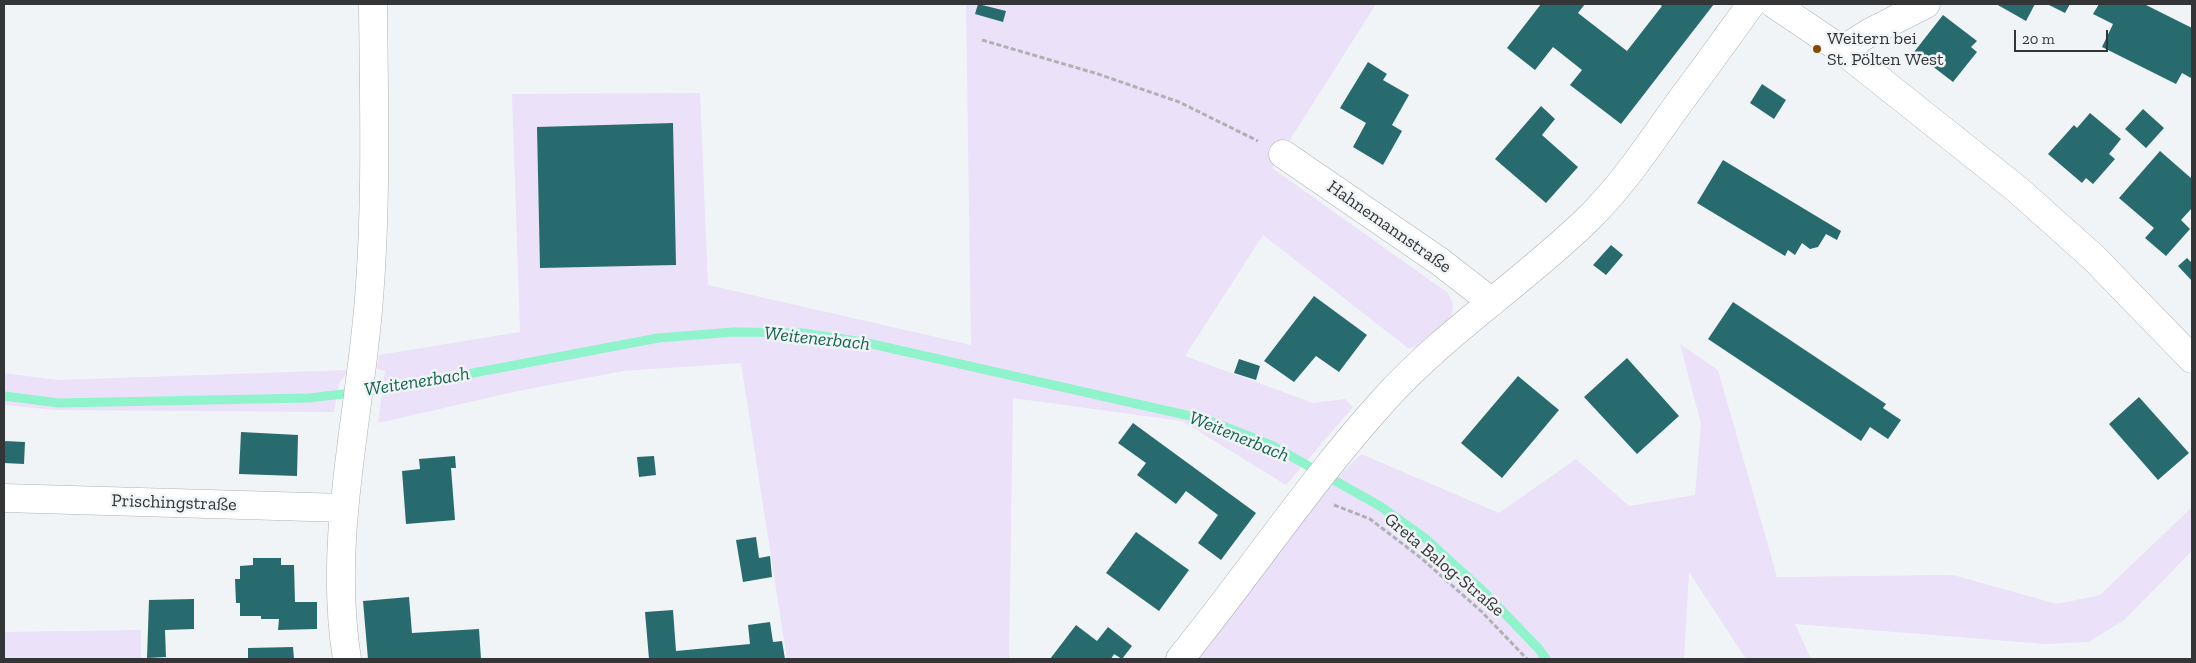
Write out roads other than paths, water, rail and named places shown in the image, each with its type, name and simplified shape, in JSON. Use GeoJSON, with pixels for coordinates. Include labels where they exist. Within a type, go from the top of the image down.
{"type":"FeatureCollection","features":[{"type":"Feature","properties":{"kind":"street"},"geometry":{"type":"LineString","coordinates":[[347,659],[343,637],[340,580],[344,508],[362,370],[372,238],[374,112],[372,4]]}},
{"type":"Feature","properties":{"kind":"street"},"geometry":{"type":"LineString","coordinates":[[1180,659],[1306,494],[1384,400],[1418,365],[1556,250],[1615,189],[1642,156],[1751,4]]}},
{"type":"Feature","properties":{"kind":"street"},"geometry":{"type":"LineString","coordinates":[[1774,4],[1842,50],[2018,190],[2094,258],[2192,358]]}},
{"type":"Feature","properties":{"kind":"street"},"geometry":{"type":"LineString","coordinates":[[1842,50],[1869,33],[1926,4]]}},
{"type":"Feature","properties":{"kind":"street","name":"Hahnemannstraße"},"geometry":{"type":"LineString","coordinates":[[1283,154],[1439,261],[1492,302]]}},
{"type":"Feature","properties":{"kind":"street","name":"Prischingstraße"},"geometry":{"type":"LineString","coordinates":[[4,498],[344,508]]}},
{"type":"Feature","properties":{"kind":"waterway","name":"Weitenerbach"},"geometry":{"type":"LineString","coordinates":[[4,396],[59,403],[309,398],[394,388],[658,338],[734,332],[802,333],[863,342],[1208,420],[1271,445],[1380,506],[1426,539],[1482,590],[1538,648],[1546,659]]}},
{"type":"Feature","properties":{"kind":"place","name":"Weitern bei St. Pölten West"},"geometry":{"type":"Point","coordinates":[1817,49]}}]}
